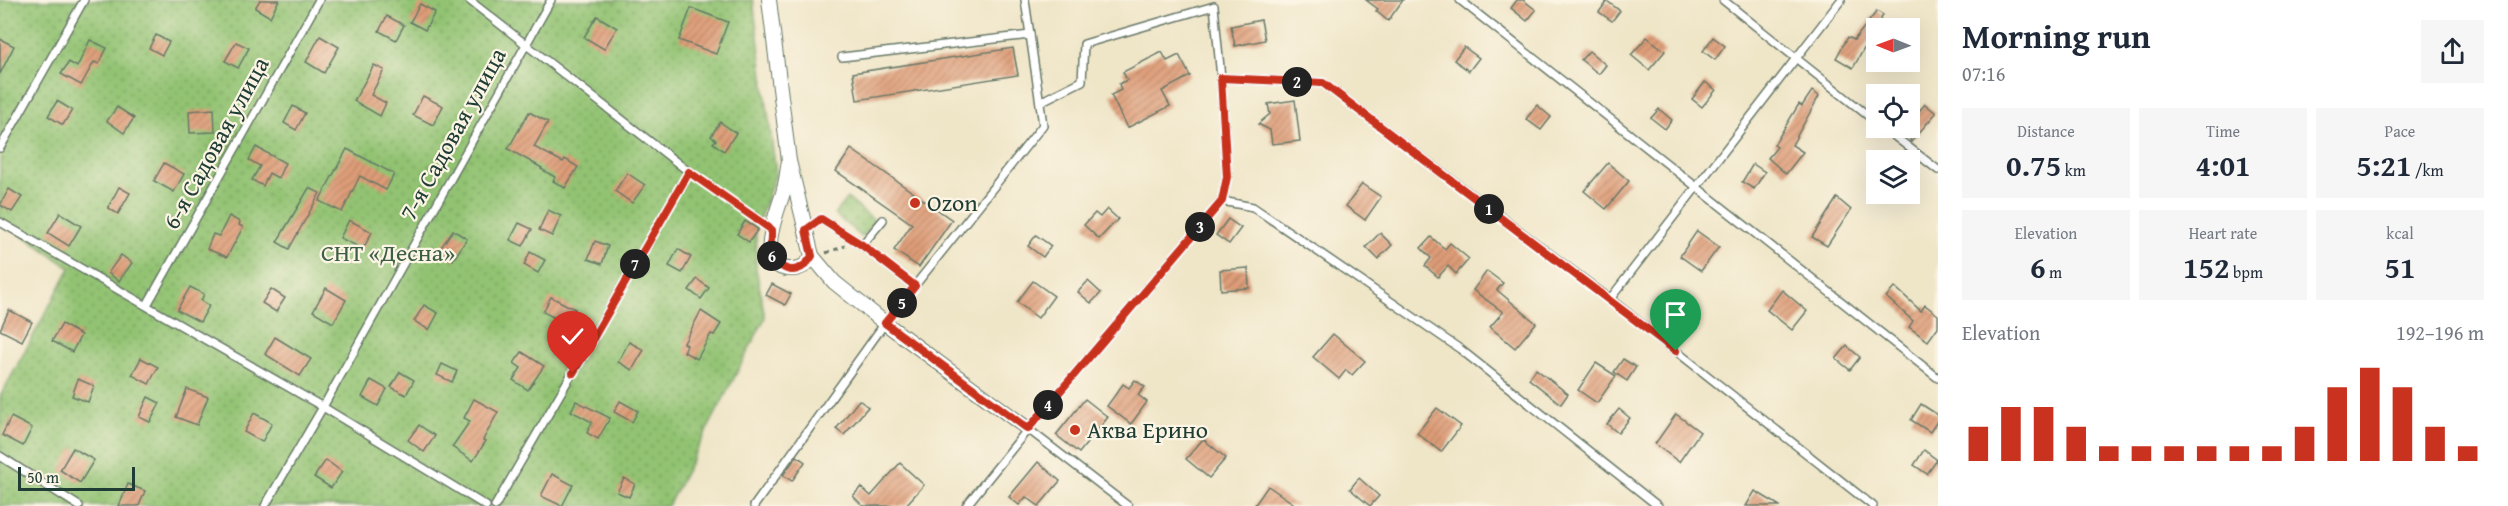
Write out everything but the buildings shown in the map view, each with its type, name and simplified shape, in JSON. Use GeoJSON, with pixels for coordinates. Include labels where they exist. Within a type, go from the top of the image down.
{"type":"FeatureCollection","features":[{"type":"Feature","properties":{"kind":"street"},"geometry":{"type":"LineString","coordinates":[[769,0],[789,161],[812,257],[834,282],[885,323],[1028,429]]}},
{"type":"Feature","properties":{"kind":"street"},"geometry":{"type":"LineString","coordinates":[[789,161],[786,183],[769,248],[774,261],[779,265],[796,269],[808,263],[812,257]]}},
{"type":"Feature","properties":{"kind":"lane"},"geometry":{"type":"LineString","coordinates":[[0,148],[84,0]]}},
{"type":"Feature","properties":{"kind":"lane","name":"6-я Садовая улица"},"geometry":{"type":"LineString","coordinates":[[147,305],[319,0]]}},
{"type":"Feature","properties":{"kind":"lane"},"geometry":{"type":"LineString","coordinates":[[469,0],[689,172],[772,230]]}},
{"type":"Feature","properties":{"kind":"lane","name":"7-я Садовая улица"},"geometry":{"type":"LineString","coordinates":[[265,506],[551,0]]}},
{"type":"Feature","properties":{"kind":"lane"},"geometry":{"type":"LineString","coordinates":[[754,506],[885,323],[1043,125],[1025,0]]}},
{"type":"Feature","properties":{"kind":"lane"},"geometry":{"type":"LineString","coordinates":[[1460,0],[1938,378]]}},
{"type":"Feature","properties":{"kind":"lane"},"geometry":{"type":"LineString","coordinates":[[1723,0],[1866,114]]}},
{"type":"Feature","properties":{"kind":"lane"},"geometry":{"type":"LineString","coordinates":[[1610,299],[1841,0]]}},
{"type":"Feature","properties":{"kind":"lane"},"geometry":{"type":"LineString","coordinates":[[966,506],[1028,429],[1222,201],[1227,177],[1214,6],[1084,44],[1082,81],[1040,102]]}},
{"type":"Feature","properties":{"kind":"lane"},"geometry":{"type":"LineString","coordinates":[[842,57],[1030,35]]}},
{"type":"Feature","properties":{"kind":"lane"},"geometry":{"type":"LineString","coordinates":[[1221,78],[1323,83],[1610,299],[1873,506]]}},
{"type":"Feature","properties":{"kind":"lane"},"geometry":{"type":"LineString","coordinates":[[1897,138],[1938,170]]}},
{"type":"Feature","properties":{"kind":"lane"},"geometry":{"type":"LineString","coordinates":[[495,506],[689,172]]}},
{"type":"Feature","properties":{"kind":"lane"},"geometry":{"type":"LineString","coordinates":[[1222,201],[1253,207],[1460,349],[1658,506]]}},
{"type":"Feature","properties":{"kind":"lane"},"geometry":{"type":"LineString","coordinates":[[806,230],[821,219],[859,243],[915,286]]}},
{"type":"Feature","properties":{"kind":"lane"},"geometry":{"type":"LineString","coordinates":[[859,243],[883,220]]}},
{"type":"Feature","properties":{"kind":"lane"},"geometry":{"type":"LineString","coordinates":[[0,222],[323,407],[486,506]]}},
{"type":"Feature","properties":{"kind":"lane"},"geometry":{"type":"LineString","coordinates":[[1028,429],[1128,506]]}},
{"type":"Feature","properties":{"kind":"lane"},"geometry":{"type":"LineString","coordinates":[[0,456],[79,506]]}},
{"type":"Feature","properties":{"kind":"path"},"geometry":{"type":"LineString","coordinates":[[812,257],[859,243]]}},
{"type":"Feature","properties":{"kind":"green space","name":"СНТ «Десна»"},"geometry":{"type":"Polygon","coordinates":[[[0,0],[753,0],[776,173],[756,229],[756,268],[765,318],[668,506],[0,506],[0,397],[70,268],[0,219],[0,0]]]}},
{"type":"Feature","properties":{"kind":"green space"},"geometry":{"type":"Polygon","coordinates":[[[847,198],[875,221],[862,237],[834,214],[847,198]]]}},
{"type":"Feature","properties":{"kind":"place","name":"Ozon"},"geometry":{"type":"Point","coordinates":[915,203]}},
{"type":"Feature","properties":{"kind":"place","name":"Аква Ерино"},"geometry":{"type":"Point","coordinates":[1075,430]}},
{"type":"Feature","properties":{"kind":"route"},"geometry":{"type":"LineString","coordinates":[[573,373],[689,172],[772,230],[769,248],[774,261],[779,265],[796,269],[808,263],[812,256],[806,230],[821,219],[862,245],[915,286],[885,323],[1028,429],[1222,201],[1227,177],[1221,78],[1323,83],[1676,351]]}}]}
